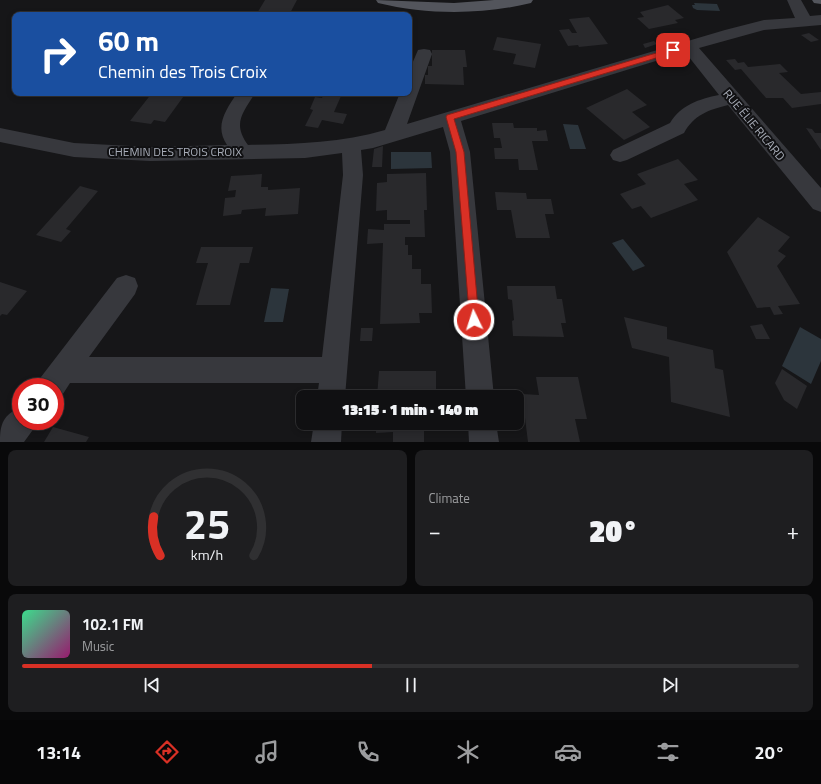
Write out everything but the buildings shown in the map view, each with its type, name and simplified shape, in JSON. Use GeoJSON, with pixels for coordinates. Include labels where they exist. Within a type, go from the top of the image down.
{"type":"FeatureCollection","features":[{"type":"Feature","properties":{"kind":"main road"},"geometry":{"type":"LineString","coordinates":[[384,0],[420,7],[449,9],[486,7],[526,0]]}},
{"type":"Feature","properties":{"kind":"street"},"geometry":{"type":"LineString","coordinates":[[794,0],[813,21]]}},
{"type":"Feature","properties":{"kind":"street","name":"CHEMIN DES TROIS CROIX"},"geometry":{"type":"LineString","coordinates":[[0,135],[74,150],[150,154],[305,151],[373,141],[731,33],[764,25],[813,21]]}},
{"type":"Feature","properties":{"kind":"street","name":"RUE ÉLIE RICARD"},"geometry":{"type":"LineString","coordinates":[[688,46],[821,203]]}},
{"type":"Feature","properties":{"kind":"street"},"geometry":{"type":"LineString","coordinates":[[412,85],[424,54]]}},
{"type":"Feature","properties":{"kind":"street"},"geometry":{"type":"LineString","coordinates":[[243,152],[231,136],[231,117],[244,96]]}},
{"type":"Feature","properties":{"kind":"street"},"geometry":{"type":"LineString","coordinates":[[393,135],[408,96]]}},
{"type":"Feature","properties":{"kind":"street"},"geometry":{"type":"LineString","coordinates":[[620,155],[677,128],[681,119],[694,110],[704,105],[732,98]]}},
{"type":"Feature","properties":{"kind":"street"},"geometry":{"type":"LineString","coordinates":[[450,117],[460,152],[479,390]]}},
{"type":"Feature","properties":{"kind":"street"},"geometry":{"type":"LineString","coordinates":[[332,390],[353,175],[351,144]]}},
{"type":"Feature","properties":{"kind":"street"},"geometry":{"type":"LineString","coordinates":[[58,378],[126,286]]}},
{"type":"Feature","properties":{"kind":"street"},"geometry":{"type":"LineString","coordinates":[[58,378],[334,370]]}},
{"type":"Feature","properties":{"kind":"street"},"geometry":{"type":"LineString","coordinates":[[326,442],[327,430]]}},
{"type":"Feature","properties":{"kind":"street"},"geometry":{"type":"LineString","coordinates":[[483,430],[484,442]]}},
{"type":"Feature","properties":{"kind":"shaded area"},"geometry":{"type":"Polygon","coordinates":[[[694,3],[717,4],[720,11],[697,10],[693,8],[692,5],[695,5],[694,3]]]}},
{"type":"Feature","properties":{"kind":"shaded area"},"geometry":{"type":"Polygon","coordinates":[[[563,124],[578,125],[586,149],[570,149],[563,124]]]}},
{"type":"Feature","properties":{"kind":"shaded area"},"geometry":{"type":"Polygon","coordinates":[[[391,152],[431,152],[432,168],[391,169],[391,152]]]}},
{"type":"Feature","properties":{"kind":"shaded area"},"geometry":{"type":"Polygon","coordinates":[[[623,239],[645,266],[633,271],[612,243],[623,239]]]}},
{"type":"Feature","properties":{"kind":"shaded area"},"geometry":{"type":"Polygon","coordinates":[[[271,288],[289,289],[283,322],[264,322],[271,288]]]}},
{"type":"Feature","properties":{"kind":"shaded area"},"geometry":{"type":"Polygon","coordinates":[[[800,327],[821,339],[821,361],[811,384],[782,366],[800,327]]]}},
{"type":"Feature","properties":{"kind":"route"},"geometry":{"type":"LineString","coordinates":[[474,320],[460,152],[450,117],[673,50]]}}]}
